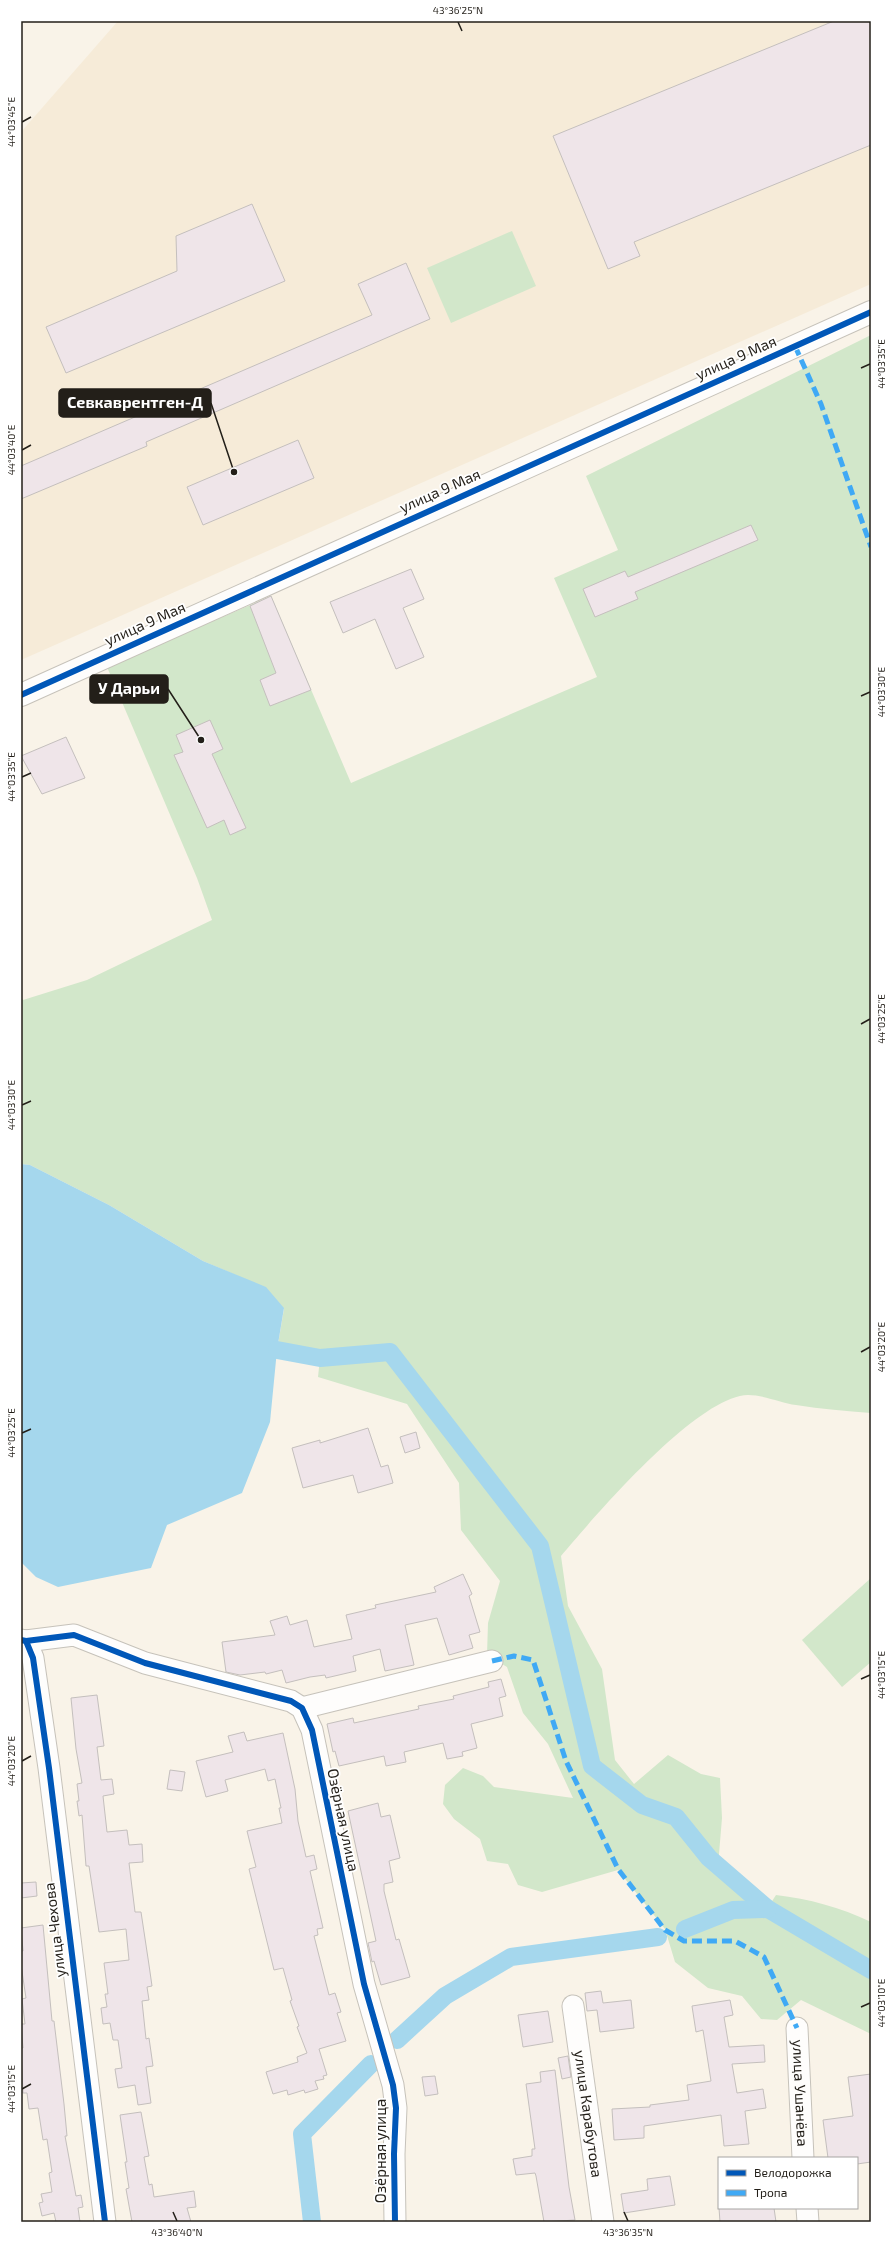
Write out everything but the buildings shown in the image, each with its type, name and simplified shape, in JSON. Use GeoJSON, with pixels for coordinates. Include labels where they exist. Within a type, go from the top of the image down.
{"type":"FeatureCollection","features":[{"type":"Feature","properties":{"kind":"street","name":"улица 9 Мая"},"geometry":{"type":"LineString","coordinates":[[21,695],[871,312]]}},
{"type":"Feature","properties":{"kind":"street"},"geometry":{"type":"LineString","coordinates":[[24,1640],[74,1635],[145,1663],[291,1701],[302,1708],[492,1661]]}},
{"type":"Feature","properties":{"kind":"street","name":"улица Чехова"},"geometry":{"type":"LineString","coordinates":[[24,1640],[33,1658],[49,1768],[105,2222]]}},
{"type":"Feature","properties":{"kind":"street","name":"Озёрная улица"},"geometry":{"type":"LineString","coordinates":[[302,1708],[312,1730],[364,1984],[393,2085],[396,2108],[394,2154],[395,2222]]}},
{"type":"Feature","properties":{"kind":"street","name":"улица Карабутова"},"geometry":{"type":"LineString","coordinates":[[573,2006],[602,2222]]}},
{"type":"Feature","properties":{"kind":"street","name":"улица Ушанёва"},"geometry":{"type":"LineString","coordinates":[[797,2028],[803,2157]]}},
{"type":"Feature","properties":{"kind":"street"},"geometry":{"type":"LineString","coordinates":[[807,2209],[808,2222]]}},
{"type":"Feature","properties":{"kind":"shaded area"},"geometry":{"type":"Polygon","coordinates":[[[118,21],[871,21],[871,284],[21,660],[21,132],[118,21]]]}},
{"type":"Feature","properties":{"kind":"green space"},"geometry":{"type":"Polygon","coordinates":[[[512,231],[536,286],[451,323],[427,268],[512,231]]]}},
{"type":"Feature","properties":{"kind":"green space"},"geometry":{"type":"Polygon","coordinates":[[[871,335],[871,1413],[796,1405],[754,1395],[748,1395],[727,1401],[702,1415],[675,1436],[648,1461],[597,1514],[561,1556],[568,1606],[602,1669],[615,1760],[634,1784],[668,1755],[701,1774],[720,1778],[722,1818],[718,1866],[767,1909],[776,1895],[824,1904],[871,1922],[871,2034],[801,2000],[777,2020],[761,2019],[742,1996],[708,1988],[675,1962],[665,1929],[618,1870],[542,1892],[518,1885],[508,1864],[487,1861],[480,1839],[454,1819],[443,1804],[445,1785],[463,1768],[483,1776],[494,1787],[573,1798],[548,1744],[523,1713],[507,1667],[487,1655],[488,1623],[500,1581],[461,1530],[459,1483],[407,1404],[318,1377],[320,1358],[277,1350],[284,1309],[266,1288],[203,1261],[109,1205],[30,1165],[21,1164],[21,997],[23,1000],[87,980],[212,920],[197,878],[107,667],[271,596],[351,783],[597,677],[554,578],[618,550],[586,476],[871,335]]]}},
{"type":"Feature","properties":{"kind":"green space"},"geometry":{"type":"Polygon","coordinates":[[[871,1578],[871,1662],[842,1687],[802,1640],[871,1578]]]}},
{"type":"Feature","properties":{"kind":"water"},"geometry":{"type":"Polygon","coordinates":[[[21,1164],[30,1165],[109,1205],[203,1261],[266,1287],[284,1308],[277,1350],[270,1422],[242,1493],[167,1525],[151,1568],[58,1587],[36,1577],[21,1562],[21,1164]]]}},
{"type":"Feature","properties":{"kind":"waterway"},"geometry":{"type":"LineString","coordinates":[[277,1350],[320,1358],[390,1352],[540,1546],[592,1766],[642,1805],[676,1817],[709,1858],[768,1909],[871,1970]]}},
{"type":"Feature","properties":{"kind":"waterway"},"geometry":{"type":"LineString","coordinates":[[685,1929],[733,1910],[768,1909]]}},
{"type":"Feature","properties":{"kind":"waterway"},"geometry":{"type":"LineString","coordinates":[[397,2040],[445,1996],[511,1957],[658,1937]]}},
{"type":"Feature","properties":{"kind":"waterway"},"geometry":{"type":"LineString","coordinates":[[312,2222],[302,2134],[371,2064]]}},
{"type":"Feature","properties":{"kind":"marked path"},"geometry":{"type":"LineString","coordinates":[[795,346],[821,404],[871,547]]}},
{"type":"Feature","properties":{"kind":"marked path"},"geometry":{"type":"LineString","coordinates":[[492,1661],[514,1656],[533,1660],[566,1761],[618,1869],[665,1930],[684,1941],[735,1941],[764,1957],[797,2028]]}},
{"type":"Feature","properties":{"kind":"cycle path"},"geometry":{"type":"LineString","coordinates":[[21,695],[871,312]]}},
{"type":"Feature","properties":{"kind":"cycle path"},"geometry":{"type":"LineString","coordinates":[[26,1641],[74,1635],[145,1663],[291,1701],[302,1708],[312,1730],[364,1984],[393,2085],[396,2108],[394,2154],[395,2222]]}},
{"type":"Feature","properties":{"kind":"cycle path"},"geometry":{"type":"LineString","coordinates":[[21,1640],[26,1641],[33,1658],[49,1768],[105,2222]]}},
{"type":"Feature","properties":{"kind":"place","name":"Севкаврентген-Д"},"geometry":{"type":"Point","coordinates":[234,472]}},
{"type":"Feature","properties":{"kind":"place","name":"У Дарьи"},"geometry":{"type":"Point","coordinates":[201,740]}}]}
